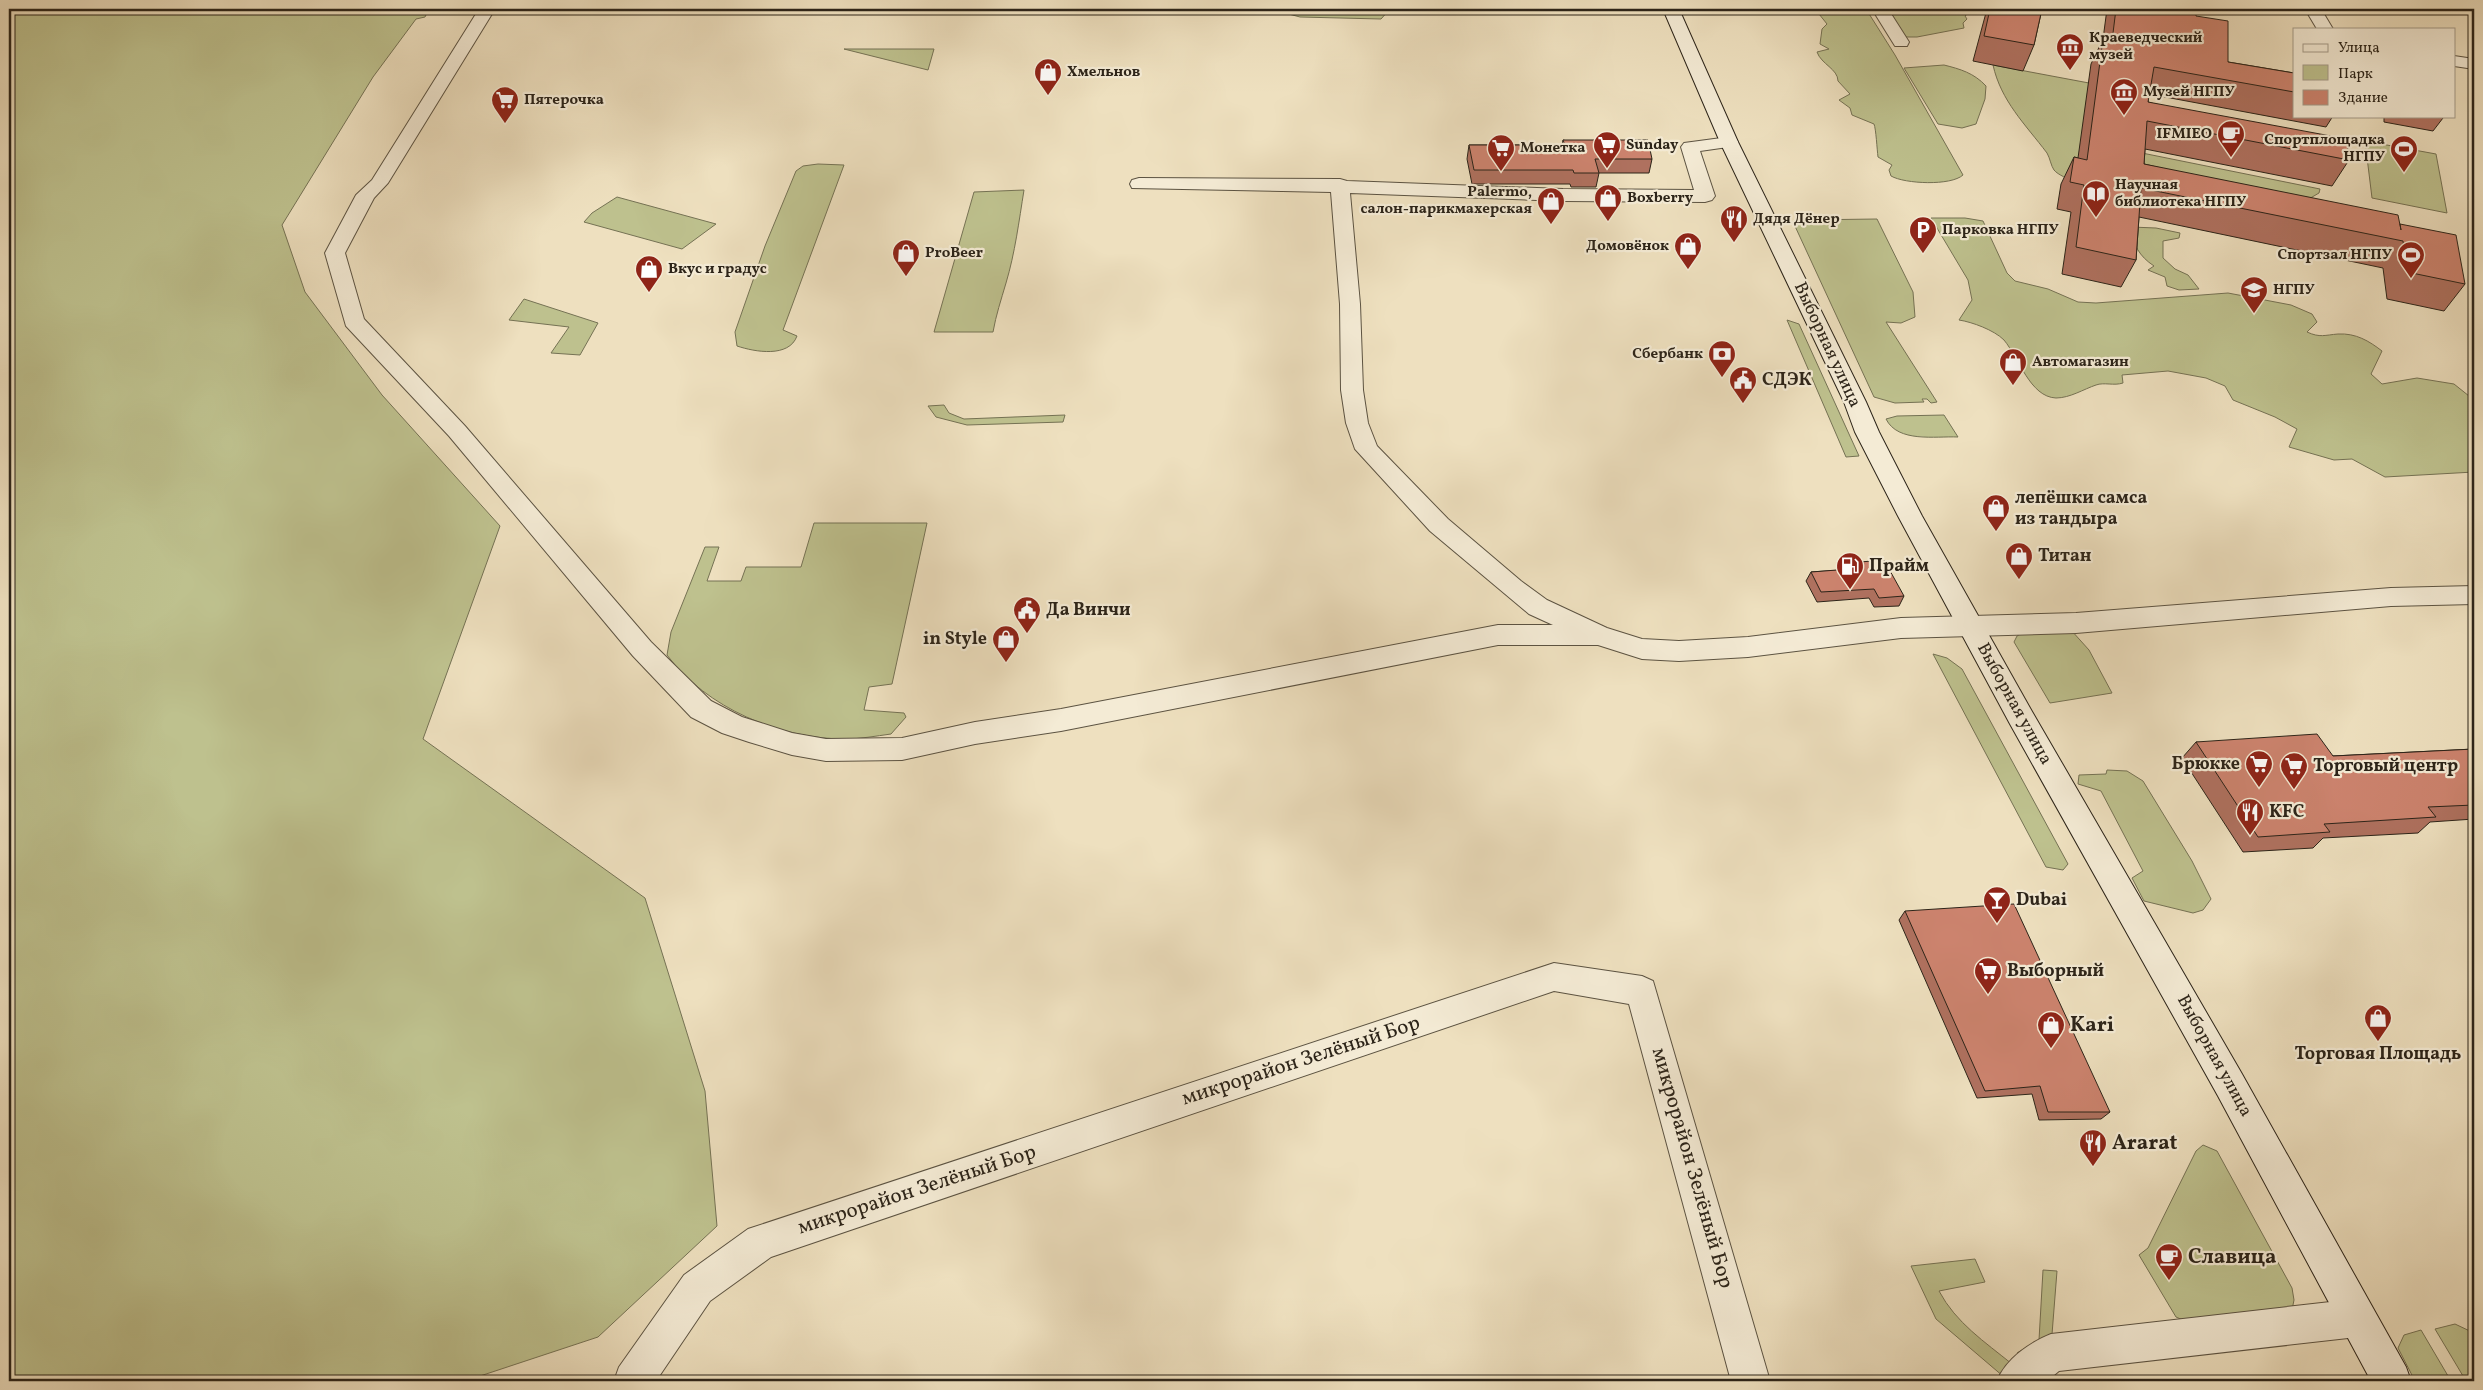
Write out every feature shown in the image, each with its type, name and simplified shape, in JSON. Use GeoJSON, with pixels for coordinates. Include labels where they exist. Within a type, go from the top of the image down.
{"type":"FeatureCollection","features":[{"type":"Feature","properties":{"kind":"street"},"geometry":{"type":"LineString","coordinates":[[487,9],[379,183],[366,195],[335,254],[354,321],[458,431],[642,649],[701,709],[732,725],[792,744],[826,750],[895,749],[975,733],[1081,716],[1498,635],[1598,635]]}},
{"type":"Feature","properties":{"kind":"street","name":"Выборная улица"},"geometry":{"type":"LineString","coordinates":[[1671,9],[1730,142],[1855,402],[1867,432],[1910,516],[2230,1084],[2392,1381]]}},
{"type":"Feature","properties":{"kind":"street"},"geometry":{"type":"LineString","coordinates":[[1880,9],[1901,42]]}},
{"type":"Feature","properties":{"kind":"street"},"geometry":{"type":"LineString","coordinates":[[2313,9],[2324,28]]}},
{"type":"Feature","properties":{"kind":"street"},"geometry":{"type":"LineString","coordinates":[[2456,61],[2474,64]]}},
{"type":"Feature","properties":{"kind":"street"},"geometry":{"type":"LineString","coordinates":[[1139,184],[1340,186],[1464,192],[1705,196],[1690,147],[1730,142]]}},
{"type":"Feature","properties":{"kind":"street"},"geometry":{"type":"LineString","coordinates":[[1340,186],[1350,304],[1352,390],[1357,423],[1367,449],[1439,525],[1512,587],[1538,606],[1598,635],[1642,649],[1679,651],[1748,647],[1901,628],[2076,623],[2391,597],[2474,595]]}},
{"type":"Feature","properties":{"kind":"street","name":"микрорайон Зелёный Бор"},"geometry":{"type":"LineString","coordinates":[[634,1381],[697,1288],[762,1242],[1554,977],[1642,991],[1751,1381]]}},
{"type":"Feature","properties":{"kind":"street"},"geometry":{"type":"LineString","coordinates":[[2018,1381],[2046,1367],[2357,1318]]}},
{"type":"Feature","properties":{"kind":"green space"},"geometry":{"type":"Polygon","coordinates":[[[9,9],[429,9],[425,17],[416,19],[373,77],[282,225],[305,292],[382,395],[500,526],[423,739],[645,898],[705,1091],[717,1226],[598,1337],[465,1381],[9,1381],[9,9]]]}},
{"type":"Feature","properties":{"kind":"green space"},"geometry":{"type":"Polygon","coordinates":[[[1284,9],[1390,9],[1381,19],[1300,17],[1285,13],[1284,9]]]}},
{"type":"Feature","properties":{"kind":"green space"},"geometry":{"type":"Polygon","coordinates":[[[1815,9],[1866,9],[1895,55],[1963,175],[1949,181],[1928,183],[1906,181],[1891,176],[1889,170],[1892,165],[1878,157],[1874,124],[1852,115],[1850,108],[1839,100],[1850,94],[1817,52],[1829,49],[1820,44],[1822,29],[1827,24],[1815,9]]]}},
{"type":"Feature","properties":{"kind":"green space"},"geometry":{"type":"Polygon","coordinates":[[[1882,9],[1972,10],[1965,16],[1967,19],[1963,23],[1964,28],[1917,37],[1902,37],[1882,9]]]}},
{"type":"Feature","properties":{"kind":"green space"},"geometry":{"type":"Polygon","coordinates":[[[844,49],[934,49],[928,70],[844,49]]]}},
{"type":"Feature","properties":{"kind":"green space"},"geometry":{"type":"Polygon","coordinates":[[[1944,65],[1972,75],[1986,86],[1985,99],[1976,124],[1962,128],[1938,124],[1904,68],[1944,65]]]}},
{"type":"Feature","properties":{"kind":"green space"},"geometry":{"type":"Polygon","coordinates":[[[1993,65],[2105,86],[2074,182],[2054,170],[2047,153],[2008,101],[1993,65]]]}},
{"type":"Feature","properties":{"kind":"green space","name":"Спортплощадка НГПУ"},"geometry":{"type":"Polygon","coordinates":[[[2365,141],[2436,154],[2447,213],[2372,198],[2365,141]]]}},
{"type":"Feature","properties":{"kind":"green space"},"geometry":{"type":"Polygon","coordinates":[[[2142,153],[2320,189],[2319,193],[2307,200],[2145,172],[2142,153]]]}},
{"type":"Feature","properties":{"kind":"green space"},"geometry":{"type":"Polygon","coordinates":[[[818,164],[844,165],[783,330],[797,336],[787,348],[771,352],[737,346],[735,332],[765,246],[796,171],[803,166],[818,164]]]}},
{"type":"Feature","properties":{"kind":"green space"},"geometry":{"type":"Polygon","coordinates":[[[1024,190],[1012,260],[993,332],[934,332],[974,192],[1024,190]]]}},
{"type":"Feature","properties":{"kind":"green space"},"geometry":{"type":"Polygon","coordinates":[[[617,197],[716,224],[682,249],[584,222],[592,213],[617,197]]]}},
{"type":"Feature","properties":{"kind":"green space"},"geometry":{"type":"Polygon","coordinates":[[[1931,218],[1965,218],[1983,221],[2007,273],[2015,281],[2048,289],[2078,302],[2096,303],[2228,293],[2291,305],[2312,314],[2317,322],[2307,332],[2319,336],[2345,334],[2356,336],[2382,351],[2371,374],[2382,384],[2417,378],[2454,384],[2474,400],[2474,472],[2385,477],[2352,459],[2334,460],[2289,447],[2297,429],[2275,417],[2233,400],[2225,386],[2206,378],[2168,371],[2122,375],[2123,383],[2099,384],[2061,398],[2047,396],[2032,384],[2004,340],[1983,327],[1959,320],[1972,300],[1968,280],[1931,218]]]}},
{"type":"Feature","properties":{"kind":"green space"},"geometry":{"type":"Polygon","coordinates":[[[1877,219],[1913,292],[1915,317],[1901,323],[1886,322],[1937,402],[1931,403],[1927,399],[1922,399],[1924,402],[1895,403],[1874,397],[1794,224],[1801,220],[1877,219]]]}},
{"type":"Feature","properties":{"kind":"green space"},"geometry":{"type":"Polygon","coordinates":[[[2131,227],[2156,228],[2180,233],[2179,238],[2163,241],[2163,258],[2175,269],[2188,275],[2199,289],[2179,290],[2167,286],[2165,277],[2148,270],[2154,266],[2138,250],[2133,239],[2131,227]]]}},
{"type":"Feature","properties":{"kind":"green space"},"geometry":{"type":"Polygon","coordinates":[[[524,299],[598,323],[580,355],[551,353],[569,327],[509,320],[524,299]]]}},
{"type":"Feature","properties":{"kind":"green space"},"geometry":{"type":"Polygon","coordinates":[[[1787,320],[1799,324],[1859,456],[1846,457],[1787,320]]]}},
{"type":"Feature","properties":{"kind":"green space"},"geometry":{"type":"Polygon","coordinates":[[[944,405],[949,413],[964,419],[1065,415],[1063,422],[967,425],[936,417],[928,406],[944,405]]]}},
{"type":"Feature","properties":{"kind":"green space"},"geometry":{"type":"Polygon","coordinates":[[[1944,415],[1958,437],[1918,437],[1908,435],[1892,427],[1886,419],[1897,416],[1944,415]]]}},
{"type":"Feature","properties":{"kind":"green space"},"geometry":{"type":"Polygon","coordinates":[[[814,523],[927,523],[892,684],[869,687],[864,710],[904,713],[906,717],[891,734],[851,739],[820,738],[770,726],[746,717],[723,705],[683,674],[667,655],[671,632],[705,547],[719,547],[707,581],[741,581],[746,567],[801,567],[814,523]]]}},
{"type":"Feature","properties":{"kind":"green space"},"geometry":{"type":"Polygon","coordinates":[[[2030,629],[2071,630],[2089,650],[2112,693],[2050,703],[2014,642],[2017,636],[2030,629]]]}},
{"type":"Feature","properties":{"kind":"green space"},"geometry":{"type":"Polygon","coordinates":[[[1933,654],[1947,658],[1962,669],[2068,864],[2063,870],[2046,867],[1933,654]]]}},
{"type":"Feature","properties":{"kind":"green space"},"geometry":{"type":"Polygon","coordinates":[[[2107,770],[2127,771],[2143,781],[2192,861],[2211,899],[2203,910],[2193,913],[2144,901],[2132,878],[2143,871],[2101,791],[2078,784],[2079,775],[2106,774],[2107,770]]]}},
{"type":"Feature","properties":{"kind":"green space"},"geometry":{"type":"Polygon","coordinates":[[[2203,1145],[2217,1151],[2292,1288],[2294,1300],[2292,1310],[2192,1324],[2176,1317],[2139,1255],[2148,1248],[2196,1151],[2203,1145]]]}},
{"type":"Feature","properties":{"kind":"green space"},"geometry":{"type":"Polygon","coordinates":[[[1975,1259],[1985,1282],[1939,1291],[1962,1322],[2012,1364],[2004,1377],[1936,1319],[1911,1266],[1975,1259]]]}},
{"type":"Feature","properties":{"kind":"green space"},"geometry":{"type":"Polygon","coordinates":[[[2043,1270],[2057,1271],[2051,1347],[2027,1365],[2017,1353],[2039,1340],[2043,1270]]]}},
{"type":"Feature","properties":{"kind":"green space"},"geometry":{"type":"Polygon","coordinates":[[[2455,1324],[2474,1333],[2474,1381],[2466,1381],[2435,1329],[2455,1324]]]}},
{"type":"Feature","properties":{"kind":"green space"},"geometry":{"type":"Polygon","coordinates":[[[2421,1330],[2451,1381],[2415,1381],[2398,1348],[2404,1335],[2421,1330]]]}},
{"type":"Feature","properties":{"kind":"building"},"geometry":{"type":"Polygon","coordinates":[[[1990,9],[2042,9],[2034,45],[1984,36],[1990,9]]]}},
{"type":"Feature","properties":{"kind":"building"},"geometry":{"type":"Polygon","coordinates":[[[2116,9],[2179,9],[2196,12],[2196,16],[2228,21],[2228,62],[2293,73],[2293,92],[2154,67],[2148,102],[2347,139],[2349,160],[2147,121],[2144,164],[2398,215],[2401,230],[2400,224],[2456,235],[2465,284],[2407,272],[2403,241],[2141,188],[2136,260],[2076,247],[2084,185],[2070,182],[2074,157],[2087,160],[2103,39],[2112,41],[2116,9]]]}},
{"type":"Feature","properties":{"kind":"building"},"geometry":{"type":"Polygon","coordinates":[[[1563,140],[1648,140],[1652,159],[1595,159],[1599,173],[1574,173],[1573,170],[1474,170],[1469,145],[1565,145],[1563,140]]]}},
{"type":"Feature","properties":{"kind":"building"},"geometry":{"type":"Polygon","coordinates":[[[1884,560],[1904,596],[1879,598],[1874,589],[1821,592],[1811,572],[1863,568],[1860,562],[1884,560]]]}},
{"type":"Feature","properties":{"kind":"building"},"geometry":{"type":"Polygon","coordinates":[[[2317,734],[2333,756],[2474,749],[2474,805],[2428,807],[2436,817],[2324,824],[2330,832],[2258,837],[2196,742],[2317,734]]]}},
{"type":"Feature","properties":{"kind":"building","name":"Выборный"},"geometry":{"type":"Polygon","coordinates":[[[2014,904],[2110,1112],[2048,1112],[2040,1086],[1985,1091],[1905,911],[2014,904]]]}},
{"type":"Feature","properties":{"kind":"place","name":"Краеведческий музей"},"geometry":{"type":"Point","coordinates":[2070,71]}},
{"type":"Feature","properties":{"kind":"place","name":"Хмельнов"},"geometry":{"type":"Point","coordinates":[1048,96]}},
{"type":"Feature","properties":{"kind":"place","name":"Музей НГПУ"},"geometry":{"type":"Point","coordinates":[2124,116]}},
{"type":"Feature","properties":{"kind":"place","name":"Пятерочка"},"geometry":{"type":"Point","coordinates":[505,124]}},
{"type":"Feature","properties":{"kind":"place","name":"IFMIEO"},"geometry":{"type":"Point","coordinates":[2231,158]}},
{"type":"Feature","properties":{"kind":"place","name":"Sunday"},"geometry":{"type":"Point","coordinates":[1607,169]}},
{"type":"Feature","properties":{"kind":"place","name":"Монетка"},"geometry":{"type":"Point","coordinates":[1501,172]}},
{"type":"Feature","properties":{"kind":"place","name":"Спортплощадка НГПУ"},"geometry":{"type":"Point","coordinates":[2404,173]}},
{"type":"Feature","properties":{"kind":"place","name":"Научная библиотека НГПУ"},"geometry":{"type":"Point","coordinates":[2096,218]}},
{"type":"Feature","properties":{"kind":"place","name":"Boxberry"},"geometry":{"type":"Point","coordinates":[1608,222]}},
{"type":"Feature","properties":{"kind":"place","name":"Palermo, салон-парикмахерская"},"geometry":{"type":"Point","coordinates":[1551,225]}},
{"type":"Feature","properties":{"kind":"place","name":"Дядя Дёнер"},"geometry":{"type":"Point","coordinates":[1734,243]}},
{"type":"Feature","properties":{"kind":"place","name":"Парковка НГПУ"},"geometry":{"type":"Point","coordinates":[1923,254]}},
{"type":"Feature","properties":{"kind":"place","name":"Домовёнок"},"geometry":{"type":"Point","coordinates":[1688,270]}},
{"type":"Feature","properties":{"kind":"place","name":"ProBeer"},"geometry":{"type":"Point","coordinates":[906,277]}},
{"type":"Feature","properties":{"kind":"place","name":"Спортзал НГПУ"},"geometry":{"type":"Point","coordinates":[2411,279]}},
{"type":"Feature","properties":{"kind":"place","name":"Вкус и градус"},"geometry":{"type":"Point","coordinates":[649,293]}},
{"type":"Feature","properties":{"kind":"place","name":"НГПУ"},"geometry":{"type":"Point","coordinates":[2254,314]}},
{"type":"Feature","properties":{"kind":"place","name":"Сбербанк"},"geometry":{"type":"Point","coordinates":[1722,378]}},
{"type":"Feature","properties":{"kind":"place","name":"Автомагазин"},"geometry":{"type":"Point","coordinates":[2013,386]}},
{"type":"Feature","properties":{"kind":"place","name":"СДЭК"},"geometry":{"type":"Point","coordinates":[1743,404]}},
{"type":"Feature","properties":{"kind":"place","name":"лепёшки самса из тандыра"},"geometry":{"type":"Point","coordinates":[1996,532]}},
{"type":"Feature","properties":{"kind":"place","name":"Титан"},"geometry":{"type":"Point","coordinates":[2019,580]}},
{"type":"Feature","properties":{"kind":"place","name":"Прайм"},"geometry":{"type":"Point","coordinates":[1850,590]}},
{"type":"Feature","properties":{"kind":"place","name":"Да Винчи"},"geometry":{"type":"Point","coordinates":[1027,634]}},
{"type":"Feature","properties":{"kind":"place","name":"in Style"},"geometry":{"type":"Point","coordinates":[1006,663]}},
{"type":"Feature","properties":{"kind":"place","name":"Брюкке"},"geometry":{"type":"Point","coordinates":[2259,788]}},
{"type":"Feature","properties":{"kind":"place","name":"Торговый центр"},"geometry":{"type":"Point","coordinates":[2294,790]}},
{"type":"Feature","properties":{"kind":"place","name":"KFC"},"geometry":{"type":"Point","coordinates":[2250,836]}},
{"type":"Feature","properties":{"kind":"place","name":"Dubai"},"geometry":{"type":"Point","coordinates":[1997,924]}},
{"type":"Feature","properties":{"kind":"place","name":"Выборный"},"geometry":{"type":"Point","coordinates":[1988,995]}},
{"type":"Feature","properties":{"kind":"place","name":"Торговая Площадь"},"geometry":{"type":"Point","coordinates":[2378,1042]}},
{"type":"Feature","properties":{"kind":"place","name":"Kari"},"geometry":{"type":"Point","coordinates":[2051,1049]}},
{"type":"Feature","properties":{"kind":"place","name":"Ararat"},"geometry":{"type":"Point","coordinates":[2093,1167]}},
{"type":"Feature","properties":{"kind":"place","name":"Славица"},"geometry":{"type":"Point","coordinates":[2169,1281]}}]}
